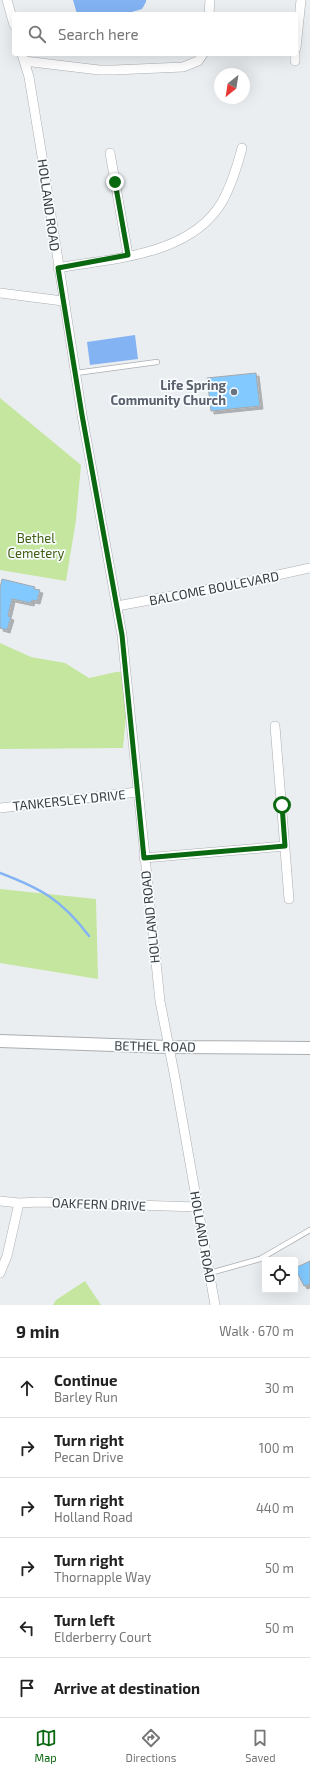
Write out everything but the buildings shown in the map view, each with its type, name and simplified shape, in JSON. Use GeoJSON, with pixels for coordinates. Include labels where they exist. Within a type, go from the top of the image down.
{"type":"FeatureCollection","features":[{"type":"Feature","properties":{"kind":"street"},"geometry":{"type":"LineString","coordinates":[[7,0],[12,18]]}},
{"type":"Feature","properties":{"kind":"street"},"geometry":{"type":"LineString","coordinates":[[209,12],[210,0]]}},
{"type":"Feature","properties":{"kind":"street"},"geometry":{"type":"LineString","coordinates":[[298,29],[301,0]]}},
{"type":"Feature","properties":{"kind":"street"},"geometry":{"type":"LineString","coordinates":[[23,58],[99,70],[114,70],[183,67],[198,61],[202,56]]}},
{"type":"Feature","properties":{"kind":"street","name":"HOLLAND ROAD"},"geometry":{"type":"LineString","coordinates":[[23,58],[41,150],[58,268],[82,415],[117,606],[126,673],[137,792],[160,1001],[215,1305]]}},
{"type":"Feature","properties":{"kind":"street"},"geometry":{"type":"LineString","coordinates":[[58,268],[172,245],[189,236],[204,224],[217,209],[226,193],[242,148]]}},
{"type":"Feature","properties":{"kind":"street"},"geometry":{"type":"LineString","coordinates":[[110,153],[128,255]]}},
{"type":"Feature","properties":{"kind":"street"},"geometry":{"type":"LineString","coordinates":[[0,292],[64,301]]}},
{"type":"Feature","properties":{"kind":"street","name":"BALCOME BOULEVARD"},"geometry":{"type":"LineString","coordinates":[[117,606],[231,585],[310,568]]}},
{"type":"Feature","properties":{"kind":"street"},"geometry":{"type":"LineString","coordinates":[[275,726],[289,899]]}},
{"type":"Feature","properties":{"kind":"street","name":"TANKERSLEY DRIVE"},"geometry":{"type":"LineString","coordinates":[[0,808],[137,792]]}},
{"type":"Feature","properties":{"kind":"street"},"geometry":{"type":"LineString","coordinates":[[144,858],[285,846]]}},
{"type":"Feature","properties":{"kind":"street","name":"BETHEL ROAD"},"geometry":{"type":"LineString","coordinates":[[0,1041],[169,1047],[310,1048]]}},
{"type":"Feature","properties":{"kind":"street","name":"OAKFERN DRIVE"},"geometry":{"type":"LineString","coordinates":[[0,1201],[19,1203],[40,1202],[198,1207]]}},
{"type":"Feature","properties":{"kind":"street"},"geometry":{"type":"LineString","coordinates":[[0,1272],[8,1252],[19,1203]]}},
{"type":"Feature","properties":{"kind":"lane"},"geometry":{"type":"LineString","coordinates":[[76,373],[157,362]]}},
{"type":"Feature","properties":{"kind":"lane"},"geometry":{"type":"LineString","coordinates":[[210,1273],[260,1259],[310,1230]]}},
{"type":"Feature","properties":{"kind":"green space","name":"Bethel Cemetery"},"geometry":{"type":"Polygon","coordinates":[[[0,398],[81,465],[76,520],[66,581],[0,570],[0,398]]]}},
{"type":"Feature","properties":{"kind":"green space"},"geometry":{"type":"Polygon","coordinates":[[[0,643],[31,657],[65,663],[89,678],[116,672],[130,671],[123,748],[0,749],[0,643]]]}},
{"type":"Feature","properties":{"kind":"green space"},"geometry":{"type":"Polygon","coordinates":[[[0,889],[96,899],[98,979],[0,963],[0,889]]]}},
{"type":"Feature","properties":{"kind":"green space"},"geometry":{"type":"Polygon","coordinates":[[[85,1281],[101,1305],[53,1305],[56,1300],[85,1281]]]}},
{"type":"Feature","properties":{"kind":"water"},"geometry":{"type":"Polygon","coordinates":[[[73,0],[146,0],[142,9],[132,12],[76,12],[73,0]]]}},
{"type":"Feature","properties":{"kind":"water"},"geometry":{"type":"Polygon","coordinates":[[[135,335],[138,359],[90,365],[87,342],[135,335]]]}},
{"type":"Feature","properties":{"kind":"waterway"},"geometry":{"type":"LineString","coordinates":[[0,873],[39,890],[60,904],[70,913],[89,936]]}},
{"type":"Feature","properties":{"kind":"place","name":"Life Spring Community Church"},"geometry":{"type":"Point","coordinates":[234,392]}},
{"type":"Feature","properties":{"kind":"route"},"geometry":{"type":"LineString","coordinates":[[115,182],[128,255],[58,268],[82,415],[122,635],[144,858],[285,846],[282,805]]}}]}
